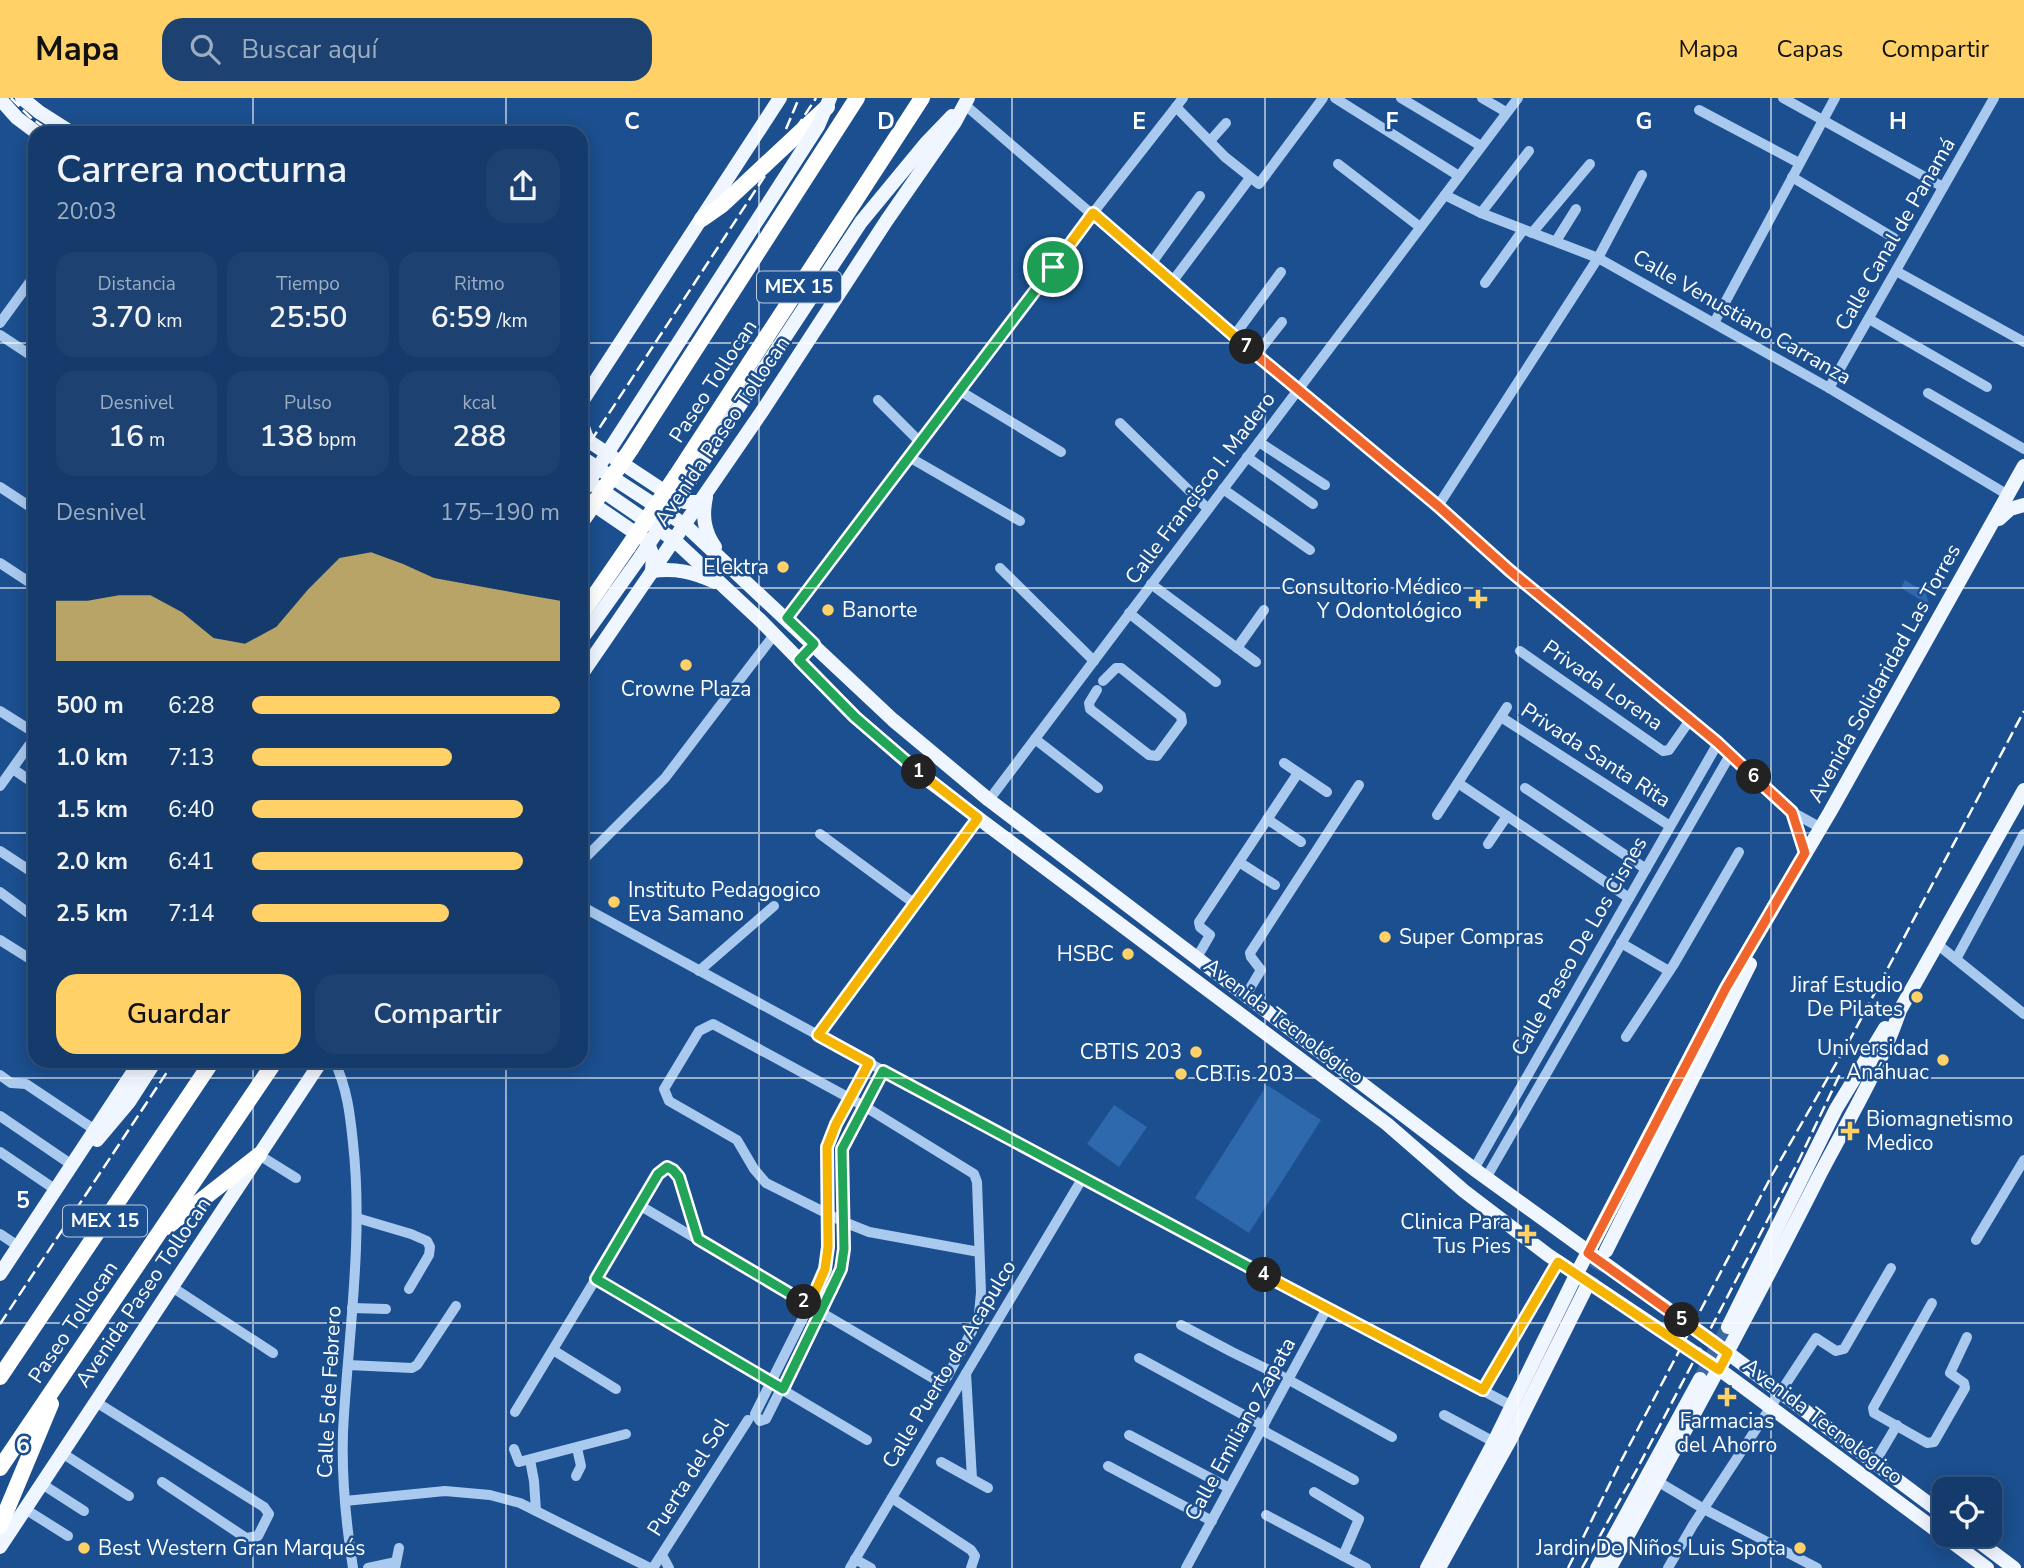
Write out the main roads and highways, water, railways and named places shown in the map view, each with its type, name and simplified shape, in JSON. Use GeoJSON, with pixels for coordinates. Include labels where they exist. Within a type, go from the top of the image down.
{"type":"FeatureCollection","features":[{"type":"Feature","properties":{"kind":"highway"},"geometry":{"type":"LineString","coordinates":[[702,219],[722,205],[836,98]]}},
{"type":"Feature","properties":{"kind":"highway","name":"Paseo Tollocan"},"geometry":{"type":"LineString","coordinates":[[588,514],[857,98]]}},
{"type":"Feature","properties":{"kind":"highway","name":"Paseo Tollocan"},"geometry":{"type":"LineString","coordinates":[[588,607],[634,551],[682,480],[922,98]]}},
{"type":"Feature","properties":{"kind":"highway","name":"Paseo Tollocan"},"geometry":{"type":"LineString","coordinates":[[0,1377],[208,1068]]}},
{"type":"Feature","properties":{"kind":"highway","name":"Paseo Tollocan"},"geometry":{"type":"LineString","coordinates":[[0,1468],[271,1068]]}},
{"type":"Feature","properties":{"kind":"highway"},"geometry":{"type":"LineString","coordinates":[[156,1235],[259,1155]]}},
{"type":"Feature","properties":{"kind":"highway"},"geometry":{"type":"LineString","coordinates":[[0,1526],[66,1370]]}},
{"type":"Feature","properties":{"kind":"main road"},"geometry":{"type":"LineString","coordinates":[[22,98],[61,126]]}},
{"type":"Feature","properties":{"kind":"main road"},"geometry":{"type":"LineString","coordinates":[[588,394],[780,98]]}},
{"type":"Feature","properties":{"kind":"main road"},"geometry":{"type":"LineString","coordinates":[[588,484],[818,127],[830,98]]}},
{"type":"Feature","properties":{"kind":"main road"},"geometry":{"type":"LineString","coordinates":[[0,99],[28,126]]}},
{"type":"Feature","properties":{"kind":"main road","name":"Avenida Paseo Tollocan"},"geometry":{"type":"LineString","coordinates":[[682,480],[861,222],[927,142],[966,101]]}},
{"type":"Feature","properties":{"kind":"main road","name":"Avenida Paseo Tollocan"},"geometry":{"type":"LineString","coordinates":[[588,665],[704,498],[887,220],[937,149],[966,101]]}},
{"type":"Feature","properties":{"kind":"main road"},"geometry":{"type":"LineString","coordinates":[[588,439],[673,496],[685,502],[704,498],[707,536],[721,557]]}},
{"type":"Feature","properties":{"kind":"main road","name":"Avenida Tecnológico"},"geometry":{"type":"LineString","coordinates":[[588,462],[685,525],[893,719],[989,800],[1480,1173],[1932,1506]]}},
{"type":"Feature","properties":{"kind":"main road","name":"Avenida Solidaridad Las Torres"},"geometry":{"type":"LineString","coordinates":[[1427,1568],[1726,988],[1821,828],[2024,466]]}},
{"type":"Feature","properties":{"kind":"main road","name":"Avenida Tecnológico"},"geometry":{"type":"LineString","coordinates":[[588,481],[674,540],[725,586],[855,717],[930,782],[1377,1116],[1464,1191],[1553,1259],[1719,1370],[1987,1568]]}},
{"type":"Feature","properties":{"kind":"main road"},"geometry":{"type":"LineString","coordinates":[[588,500],[647,541],[653,556],[652,571],[675,569],[725,586]]}},
{"type":"Feature","properties":{"kind":"main road"},"geometry":{"type":"LineString","coordinates":[[1987,532],[2010,509],[2024,505]]}},
{"type":"Feature","properties":{"kind":"main road"},"geometry":{"type":"LineString","coordinates":[[588,628],[634,551]]}},
{"type":"Feature","properties":{"kind":"main road"},"geometry":{"type":"LineString","coordinates":[[799,660],[814,644]]}},
{"type":"Feature","properties":{"kind":"main road"},"geometry":{"type":"LineString","coordinates":[[1728,1327],[1836,1108],[1872,1048],[1900,1010],[2024,790]]}},
{"type":"Feature","properties":{"kind":"main road"},"geometry":{"type":"LineString","coordinates":[[1087,900],[1098,884]]}},
{"type":"Feature","properties":{"kind":"main road","name":"Avenida Solidaridad Las Torres"},"geometry":{"type":"LineString","coordinates":[[1606,1251],[1760,943],[1779,898]]}},
{"type":"Feature","properties":{"kind":"main road"},"geometry":{"type":"LineString","coordinates":[[1610,1568],[1728,1353],[1871,1074],[1900,1010]]}},
{"type":"Feature","properties":{"kind":"main road"},"geometry":{"type":"LineString","coordinates":[[0,1274],[136,1068]]}},
{"type":"Feature","properties":{"kind":"main road"},"geometry":{"type":"LineString","coordinates":[[73,1164],[115,1120],[151,1068]]}},
{"type":"Feature","properties":{"kind":"main road","name":"Avenida Paseo Tollocan"},"geometry":{"type":"LineString","coordinates":[[0,1547],[317,1068]]}},
{"type":"Feature","properties":{"kind":"main road"},"geometry":{"type":"LineString","coordinates":[[1426,1157],[1439,1141]]}},
{"type":"Feature","properties":{"kind":"main road"},"geometry":{"type":"LineString","coordinates":[[1553,1259],[1563,1248],[1565,1236]]}},
{"type":"Feature","properties":{"kind":"main road"},"geometry":{"type":"LineString","coordinates":[[1439,1568],[1510,1440],[1586,1288]]}},
{"type":"Feature","properties":{"kind":"main road"},"geometry":{"type":"LineString","coordinates":[[1597,1568],[1700,1379]]}},
{"type":"Feature","properties":{"kind":"main road"},"geometry":{"type":"LineString","coordinates":[[1986,1547],[2014,1568]]}},
{"type":"Feature","properties":{"kind":"tunnel"},"geometry":{"type":"LineString","coordinates":[[1586,1288],[1605,1252]]}},
{"type":"Feature","properties":{"kind":"tunnel"},"geometry":{"type":"LineString","coordinates":[[1700,1379],[1728,1327]]}},
{"type":"Feature","properties":{"kind":"railway"},"geometry":{"type":"LineString","coordinates":[[11,98],[42,126]]}},
{"type":"Feature","properties":{"kind":"railway"},"geometry":{"type":"LineString","coordinates":[[786,129],[799,98]]}},
{"type":"Feature","properties":{"kind":"railway"},"geometry":{"type":"LineString","coordinates":[[588,445],[816,98]]}},
{"type":"Feature","properties":{"kind":"railway"},"geometry":{"type":"LineString","coordinates":[[1568,1568],[1620,1463],[1772,1175],[1853,1034],[2024,711]]}},
{"type":"Feature","properties":{"kind":"railway"},"geometry":{"type":"LineString","coordinates":[[0,1324],[170,1068]]}},
{"type":"Feature","properties":{"kind":"railway"},"geometry":{"type":"LineString","coordinates":[[1582,1568],[1636,1471],[1799,1160],[1841,1072]]}},
{"type":"Feature","properties":{"kind":"place","name":"Elektra"},"geometry":{"type":"Point","coordinates":[783,567]}},
{"type":"Feature","properties":{"kind":"place","name":"Consultorio Médico Y Odontológico"},"geometry":{"type":"Point","coordinates":[1478,599]}},
{"type":"Feature","properties":{"kind":"place","name":"Banorte"},"geometry":{"type":"Point","coordinates":[828,610]}},
{"type":"Feature","properties":{"kind":"place","name":"Crowne Plaza"},"geometry":{"type":"Point","coordinates":[686,665]}},
{"type":"Feature","properties":{"kind":"place","name":"Instituto Pedagogico Eva Samano"},"geometry":{"type":"Point","coordinates":[614,902]}},
{"type":"Feature","properties":{"kind":"place","name":"Super Compras"},"geometry":{"type":"Point","coordinates":[1385,937]}},
{"type":"Feature","properties":{"kind":"place","name":"HSBC"},"geometry":{"type":"Point","coordinates":[1128,954]}},
{"type":"Feature","properties":{"kind":"place","name":"Jiraf Estudio De Pilates"},"geometry":{"type":"Point","coordinates":[1917,997]}},
{"type":"Feature","properties":{"kind":"place","name":"CBTIS 203"},"geometry":{"type":"Point","coordinates":[1196,1052]}},
{"type":"Feature","properties":{"kind":"place","name":"Universidad Anáhuac"},"geometry":{"type":"Point","coordinates":[1943,1060]}},
{"type":"Feature","properties":{"kind":"place","name":"CBTis 203"},"geometry":{"type":"Point","coordinates":[1181,1074]}},
{"type":"Feature","properties":{"kind":"place","name":"Biomagnetismo Medico"},"geometry":{"type":"Point","coordinates":[1850,1131]}},
{"type":"Feature","properties":{"kind":"place","name":"Clinica Para Tus Pies"},"geometry":{"type":"Point","coordinates":[1527,1234]}},
{"type":"Feature","properties":{"kind":"place","name":"Farmacias del Ahorro"},"geometry":{"type":"Point","coordinates":[1727,1397]}},
{"type":"Feature","properties":{"kind":"place","name":"Best Western Gran Marqués"},"geometry":{"type":"Point","coordinates":[84,1548]}},
{"type":"Feature","properties":{"kind":"place","name":"Jardin De Niños Luis Spota"},"geometry":{"type":"Point","coordinates":[1800,1548]}}]}
